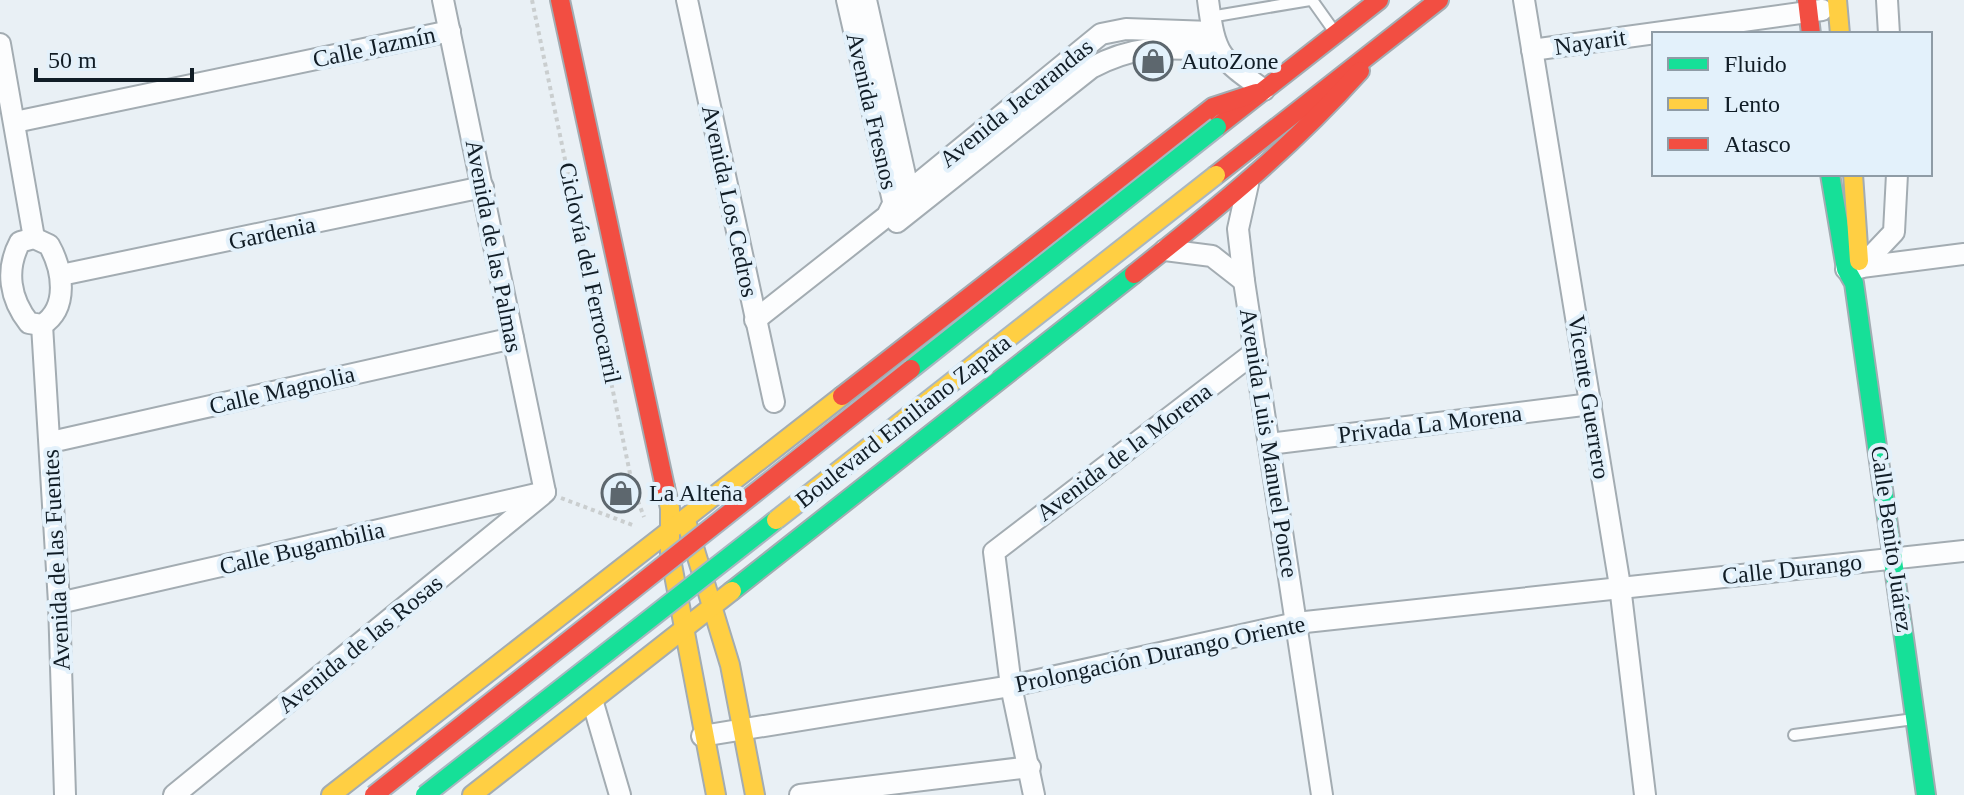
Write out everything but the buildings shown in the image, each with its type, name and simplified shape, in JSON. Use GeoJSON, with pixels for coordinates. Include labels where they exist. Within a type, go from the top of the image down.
{"type":"FeatureCollection","features":[{"type":"Feature","properties":{"kind":"street","name":"Avenida de las Palmas"},"geometry":{"type":"LineString","coordinates":[[443,0],[545,492]]}},
{"type":"Feature","properties":{"kind":"street"},"geometry":{"type":"LineString","coordinates":[[560,0],[670,508],[660,541],[685,629],[702,736],[716,795]]}},
{"type":"Feature","properties":{"kind":"street","name":"Avenida Los Cedros"},"geometry":{"type":"LineString","coordinates":[[687,0],[774,402]]}},
{"type":"Feature","properties":{"kind":"street","name":"Avenida Fresnos"},"geometry":{"type":"LineString","coordinates":[[847,0],[900,208]]}},
{"type":"Feature","properties":{"kind":"street","name":"Avenida Fresnos"},"geometry":{"type":"LineString","coordinates":[[866,0],[900,208]]}},
{"type":"Feature","properties":{"kind":"street","name":"Boulevard Emiliano Zapata"},"geometry":{"type":"LineString","coordinates":[[374,795],[1379,0]]}},
{"type":"Feature","properties":{"kind":"street","name":"Boulevard Emiliano Zapata"},"geometry":{"type":"LineString","coordinates":[[425,795],[1439,0]]}},
{"type":"Feature","properties":{"kind":"street","name":"Vicente Guerrero"},"geometry":{"type":"LineString","coordinates":[[1524,0],[1620,586],[1645,795]]}},
{"type":"Feature","properties":{"kind":"street"},"geometry":{"type":"LineString","coordinates":[[1887,0],[1889,32]]}},
{"type":"Feature","properties":{"kind":"street"},"geometry":{"type":"LineString","coordinates":[[1838,4],[1840,32]]}},
{"type":"Feature","properties":{"kind":"street","name":"Nayarit"},"geometry":{"type":"LineString","coordinates":[[1532,50],[1808,6],[1838,4]]}},
{"type":"Feature","properties":{"kind":"street"},"geometry":{"type":"LineString","coordinates":[[1808,6],[1811,32]]}},
{"type":"Feature","properties":{"kind":"street"},"geometry":{"type":"LineString","coordinates":[[1212,25],[1230,66],[1264,90]]}},
{"type":"Feature","properties":{"kind":"street","name":"Avenida Jacarandas"},"geometry":{"type":"LineString","coordinates":[[755,320],[900,208],[1101,34],[1126,29],[1212,25]]}},
{"type":"Feature","properties":{"kind":"street","name":"Calle Jazmín"},"geometry":{"type":"LineString","coordinates":[[15,122],[450,31]]}},
{"type":"Feature","properties":{"kind":"street"},"geometry":{"type":"LineString","coordinates":[[0,44],[5,96],[15,122],[34,238]]}},
{"type":"Feature","properties":{"kind":"street","name":"Boulevard Emiliano Zapata"},"geometry":{"type":"LineString","coordinates":[[472,795],[593,703],[1248,184],[1341,95],[1381,46]]}},
{"type":"Feature","properties":{"kind":"street","name":"Boulevard Emiliano Zapata"},"geometry":{"type":"LineString","coordinates":[[331,795],[1213,107],[1264,90]]}},
{"type":"Feature","properties":{"kind":"street","name":"Calle Benito Juárez"},"geometry":{"type":"LineString","coordinates":[[1830,176],[1854,273],[1896,559],[1926,795]]}},
{"type":"Feature","properties":{"kind":"street","name":"Calle Benito Juárez"},"geometry":{"type":"LineString","coordinates":[[1853,176],[1854,273]]}},
{"type":"Feature","properties":{"kind":"street"},"geometry":{"type":"LineString","coordinates":[[1854,273],[1894,232],[1897,176]]}},
{"type":"Feature","properties":{"kind":"street","name":"Avenida Luis Manuel Ponce"},"geometry":{"type":"LineString","coordinates":[[1248,184],[1238,229],[1244,281],[1322,795]]}},
{"type":"Feature","properties":{"kind":"street","name":"Gardenia"},"geometry":{"type":"LineString","coordinates":[[61,275],[483,187]]}},
{"type":"Feature","properties":{"kind":"street"},"geometry":{"type":"LineString","coordinates":[[34,238],[49,245],[61,275],[58,307],[53,318],[42,325],[29,323],[6,289],[13,256],[20,242],[34,238]]}},
{"type":"Feature","properties":{"kind":"street","name":"Avenida Luis Manuel Ponce"},"geometry":{"type":"LineString","coordinates":[[1165,250],[1212,256],[1244,281]]}},
{"type":"Feature","properties":{"kind":"street"},"geometry":{"type":"LineString","coordinates":[[1854,273],[1964,254]]}},
{"type":"Feature","properties":{"kind":"street","name":"Avenida de las Fuentes"},"geometry":{"type":"LineString","coordinates":[[42,325],[59,603],[65,795]]}},
{"type":"Feature","properties":{"kind":"street","name":"Calle Magnolia"},"geometry":{"type":"LineString","coordinates":[[51,442],[513,338]]}},
{"type":"Feature","properties":{"kind":"street","name":"Avenida de la Morena"},"geometry":{"type":"LineString","coordinates":[[1011,686],[994,552],[1255,352]]}},
{"type":"Feature","properties":{"kind":"street","name":"Privada La Morena"},"geometry":{"type":"LineString","coordinates":[[1269,444],[1591,404]]}},
{"type":"Feature","properties":{"kind":"street","name":"Calle Bugambilia"},"geometry":{"type":"LineString","coordinates":[[59,603],[545,492]]}},
{"type":"Feature","properties":{"kind":"street","name":"Avenida de las Rosas"},"geometry":{"type":"LineString","coordinates":[[174,795],[545,492]]}},
{"type":"Feature","properties":{"kind":"street"},"geometry":{"type":"LineString","coordinates":[[670,508],[686,520],[730,665],[755,795]]}},
{"type":"Feature","properties":{"kind":"street","name":"Calle Durango"},"geometry":{"type":"LineString","coordinates":[[1620,586],[1964,551]]}},
{"type":"Feature","properties":{"kind":"street","name":"Prolongación Durango Oriente"},"geometry":{"type":"LineString","coordinates":[[702,736],[1011,686],[1296,623],[1620,586]]}},
{"type":"Feature","properties":{"kind":"street"},"geometry":{"type":"LineString","coordinates":[[1011,686],[1034,795]]}},
{"type":"Feature","properties":{"kind":"street"},"geometry":{"type":"LineString","coordinates":[[593,703],[620,795]]}},
{"type":"Feature","properties":{"kind":"street"},"geometry":{"type":"LineString","coordinates":[[800,795],[1030,767]]}},
{"type":"Feature","properties":{"kind":"lane"},"geometry":{"type":"LineString","coordinates":[[1212,25],[1311,0],[1336,34]]}},
{"type":"Feature","properties":{"kind":"lane"},"geometry":{"type":"LineString","coordinates":[[1794,735],[1916,719]]}},
{"type":"Feature","properties":{"kind":"path","name":"Ciclovía del Ferrocarril"},"geometry":{"type":"LineString","coordinates":[[532,0],[633,488],[660,541]]}},
{"type":"Feature","properties":{"kind":"path"},"geometry":{"type":"LineString","coordinates":[[545,492],[635,525],[660,541]]}},
{"type":"Feature","properties":{"kind":"traffic: fast"},"geometry":{"type":"LineString","coordinates":[[911,369],[1217,127]]}},
{"type":"Feature","properties":{"kind":"traffic: fast"},"geometry":{"type":"LineString","coordinates":[[1830,176],[1846,269],[1854,283],[1926,795]]}},
{"type":"Feature","properties":{"kind":"traffic: fast"},"geometry":{"type":"LineString","coordinates":[[732,591],[1134,274]]}},
{"type":"Feature","properties":{"kind":"traffic: fast"},"geometry":{"type":"LineString","coordinates":[[425,795],[776,520]]}},
{"type":"Feature","properties":{"kind":"traffic: slow"},"geometry":{"type":"LineString","coordinates":[[1837,0],[1840,32]]}},
{"type":"Feature","properties":{"kind":"traffic: slow"},"geometry":{"type":"LineString","coordinates":[[776,520],[1216,175]]}},
{"type":"Feature","properties":{"kind":"traffic: slow"},"geometry":{"type":"LineString","coordinates":[[1853,176],[1859,261]]}},
{"type":"Feature","properties":{"kind":"traffic: slow"},"geometry":{"type":"LineString","coordinates":[[331,795],[842,396]]}},
{"type":"Feature","properties":{"kind":"traffic: slow"},"geometry":{"type":"LineString","coordinates":[[665,487],[670,508],[670,554],[716,795]]}},
{"type":"Feature","properties":{"kind":"traffic: slow"},"geometry":{"type":"LineString","coordinates":[[686,521],[730,665],[755,795]]}},
{"type":"Feature","properties":{"kind":"traffic: slow"},"geometry":{"type":"LineString","coordinates":[[472,795],[732,591]]}},
{"type":"Feature","properties":{"kind":"traffic: jam"},"geometry":{"type":"LineString","coordinates":[[560,0],[665,487]]}},
{"type":"Feature","properties":{"kind":"traffic: jam"},"geometry":{"type":"LineString","coordinates":[[1217,127],[1379,0]]}},
{"type":"Feature","properties":{"kind":"traffic: jam"},"geometry":{"type":"LineString","coordinates":[[1216,175],[1439,0]]}},
{"type":"Feature","properties":{"kind":"traffic: jam"},"geometry":{"type":"LineString","coordinates":[[1807,0],[1811,32]]}},
{"type":"Feature","properties":{"kind":"traffic: jam"},"geometry":{"type":"LineString","coordinates":[[1134,274],[1279,153],[1360,71]]}},
{"type":"Feature","properties":{"kind":"traffic: jam"},"geometry":{"type":"LineString","coordinates":[[842,396],[1213,107],[1256,93]]}},
{"type":"Feature","properties":{"kind":"traffic: jam"},"geometry":{"type":"LineString","coordinates":[[374,795],[911,369]]}},
{"type":"Feature","properties":{"kind":"place","name":"AutoZone"},"geometry":{"type":"Point","coordinates":[1153,61]}},
{"type":"Feature","properties":{"kind":"place","name":"La Alteña"},"geometry":{"type":"Point","coordinates":[621,493]}}]}
